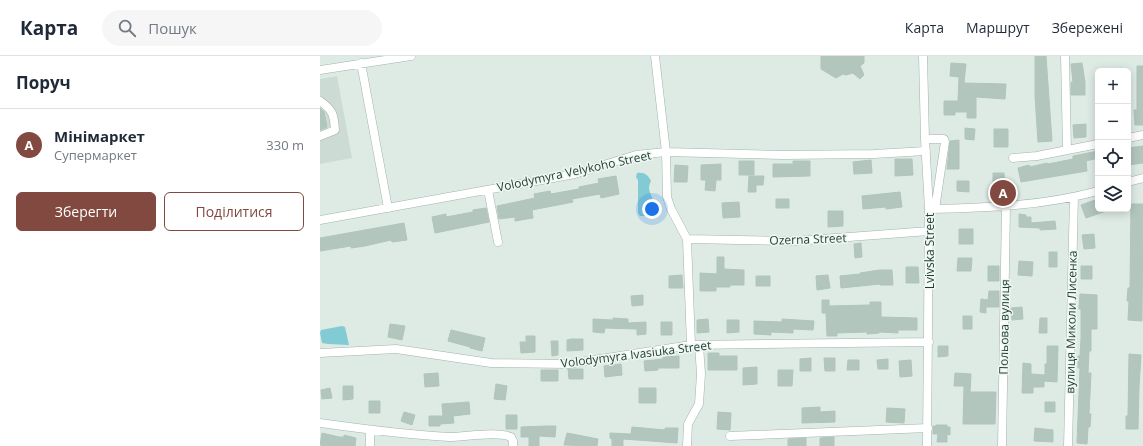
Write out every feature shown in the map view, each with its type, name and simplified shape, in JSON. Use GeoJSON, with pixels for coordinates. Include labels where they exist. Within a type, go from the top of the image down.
{"type":"FeatureCollection","features":[{"type":"Feature","properties":{"kind":"street"},"geometry":{"type":"LineString","coordinates":[[320,70],[411,56]]}},
{"type":"Feature","properties":{"kind":"street"},"geometry":{"type":"LineString","coordinates":[[655,56],[666,152],[667,197],[671,209],[687,239],[695,345],[701,374],[699,404],[688,424],[687,446]]}},
{"type":"Feature","properties":{"kind":"street","name":"Lvivska Street"},"geometry":{"type":"LineString","coordinates":[[923,56],[925,139],[932,209],[929,231],[927,446]]}},
{"type":"Feature","properties":{"kind":"street"},"geometry":{"type":"LineString","coordinates":[[1065,56],[1067,150]]}},
{"type":"Feature","properties":{"kind":"street"},"geometry":{"type":"LineString","coordinates":[[362,63],[388,208]]}},
{"type":"Feature","properties":{"kind":"street"},"geometry":{"type":"LineString","coordinates":[[320,101],[326,105],[334,116],[335,130],[320,136]]}},
{"type":"Feature","properties":{"kind":"street"},"geometry":{"type":"LineString","coordinates":[[1131,137],[1143,135]]}},
{"type":"Feature","properties":{"kind":"street"},"geometry":{"type":"LineString","coordinates":[[925,139],[944,139],[945,142],[932,209],[1006,207],[1074,197],[1095,191]]}},
{"type":"Feature","properties":{"kind":"street"},"geometry":{"type":"LineString","coordinates":[[1012,158],[1037,156],[1095,145]]}},
{"type":"Feature","properties":{"kind":"street","name":"Volodymyra Velykoho Street"},"geometry":{"type":"LineString","coordinates":[[320,220],[575,174],[636,155],[666,152],[790,155],[874,154],[926,151]]}},
{"type":"Feature","properties":{"kind":"street"},"geometry":{"type":"LineString","coordinates":[[1131,181],[1143,178]]}},
{"type":"Feature","properties":{"kind":"street"},"geometry":{"type":"LineString","coordinates":[[488,190],[498,242]]}},
{"type":"Feature","properties":{"kind":"street","name":"вулиця Миколи Лисенка"},"geometry":{"type":"LineString","coordinates":[[1068,446],[1074,197]]}},
{"type":"Feature","properties":{"kind":"street","name":"Польова вулиця"},"geometry":{"type":"LineString","coordinates":[[1002,446],[1006,207]]}},
{"type":"Feature","properties":{"kind":"street","name":"Ozerna Street"},"geometry":{"type":"LineString","coordinates":[[687,239],[795,241],[929,231]]}},
{"type":"Feature","properties":{"kind":"street","name":"Volodymyra Ivasiuka Street"},"geometry":{"type":"LineString","coordinates":[[320,353],[396,349],[491,363],[568,364],[695,345],[929,342]]}},
{"type":"Feature","properties":{"kind":"street"},"geometry":{"type":"LineString","coordinates":[[320,424],[450,437],[499,435],[511,437],[513,446]]}},
{"type":"Feature","properties":{"kind":"street"},"geometry":{"type":"LineString","coordinates":[[730,436],[928,428]]}},
{"type":"Feature","properties":{"kind":"street"},"geometry":{"type":"LineString","coordinates":[[370,430],[370,446]]}},
{"type":"Feature","properties":{"kind":"shaded area"},"geometry":{"type":"Polygon","coordinates":[[[337,76],[352,158],[320,164],[320,79],[337,76]]]}},
{"type":"Feature","properties":{"kind":"water"},"geometry":{"type":"Polygon","coordinates":[[[637,173],[646,174],[651,181],[649,190],[654,207],[650,214],[644,216],[640,216],[638,213],[637,173]]]}},
{"type":"Feature","properties":{"kind":"water"},"geometry":{"type":"Polygon","coordinates":[[[342,326],[345,327],[349,345],[322,343],[320,333],[321,330],[342,326]]]}},
{"type":"Feature","properties":{"kind":"building"},"geometry":{"type":"Polygon","coordinates":[[[821,56],[864,56],[864,63],[860,66],[864,75],[860,79],[853,73],[846,75],[843,74],[836,78],[821,69],[821,56]]]}},
{"type":"Feature","properties":{"kind":"building"},"geometry":{"type":"Polygon","coordinates":[[[1035,56],[1046,56],[1052,141],[1038,142],[1035,96],[1035,56]]]}},
{"type":"Feature","properties":{"kind":"building"},"geometry":{"type":"Polygon","coordinates":[[[951,63],[966,64],[964,83],[1006,84],[1005,99],[976,97],[976,118],[967,118],[967,112],[955,112],[955,115],[944,115],[944,101],[958,101],[959,77],[950,76],[951,63]]]}},
{"type":"Feature","properties":{"kind":"building"},"geometry":{"type":"Polygon","coordinates":[[[1082,63],[1085,82],[1085,95],[1071,95],[1071,82],[1073,82],[1071,64],[1082,63]]]}},
{"type":"Feature","properties":{"kind":"building"},"geometry":{"type":"Polygon","coordinates":[[[1137,66],[1143,66],[1143,125],[1135,125],[1134,110],[1137,110],[1137,66]]]}},
{"type":"Feature","properties":{"kind":"building"},"geometry":{"type":"Polygon","coordinates":[[[320,108],[324,112],[327,127],[320,130],[320,108]]]}},
{"type":"Feature","properties":{"kind":"building"},"geometry":{"type":"Polygon","coordinates":[[[1086,124],[1086,137],[1074,138],[1073,125],[1086,124]]]}},
{"type":"Feature","properties":{"kind":"building"},"geometry":{"type":"Polygon","coordinates":[[[965,128],[975,129],[974,140],[965,139],[965,128]]]}},
{"type":"Feature","properties":{"kind":"building"},"geometry":{"type":"Polygon","coordinates":[[[994,129],[1008,129],[1008,147],[994,147],[994,129]]]}},
{"type":"Feature","properties":{"kind":"building"},"geometry":{"type":"Polygon","coordinates":[[[959,140],[959,169],[947,169],[950,141],[959,140]]]}},
{"type":"Feature","properties":{"kind":"building"},"geometry":{"type":"Polygon","coordinates":[[[1143,146],[1143,163],[1131,165],[1131,148],[1143,146]]]}},
{"type":"Feature","properties":{"kind":"building"},"geometry":{"type":"Polygon","coordinates":[[[1095,152],[1095,159],[1086,161],[1087,171],[1021,182],[1018,168],[1073,159],[1073,156],[1095,152]]]}},
{"type":"Feature","properties":{"kind":"building"},"geometry":{"type":"Polygon","coordinates":[[[895,159],[912,159],[913,175],[895,176],[895,159]]]}},
{"type":"Feature","properties":{"kind":"building"},"geometry":{"type":"Polygon","coordinates":[[[871,160],[872,173],[854,174],[853,162],[871,160]]]}},
{"type":"Feature","properties":{"kind":"building"},"geometry":{"type":"Polygon","coordinates":[[[739,161],[754,161],[754,175],[739,175],[739,161]]]}},
{"type":"Feature","properties":{"kind":"building"},"geometry":{"type":"Polygon","coordinates":[[[793,161],[810,161],[810,176],[773,177],[773,164],[793,164],[793,161]]]}},
{"type":"Feature","properties":{"kind":"building"},"geometry":{"type":"Polygon","coordinates":[[[721,164],[721,180],[716,180],[715,191],[705,190],[706,180],[701,180],[701,165],[721,164]]]}},
{"type":"Feature","properties":{"kind":"building"},"geometry":{"type":"Polygon","coordinates":[[[675,165],[688,166],[687,182],[674,182],[675,165]]]}},
{"type":"Feature","properties":{"kind":"building"},"geometry":{"type":"Polygon","coordinates":[[[993,173],[1004,173],[1005,189],[1009,188],[1010,197],[997,198],[996,184],[993,184],[993,173]]]}},
{"type":"Feature","properties":{"kind":"building"},"geometry":{"type":"Polygon","coordinates":[[[616,176],[619,194],[601,198],[600,194],[572,199],[573,202],[532,210],[533,218],[515,221],[515,217],[499,219],[497,206],[535,198],[534,194],[550,191],[551,194],[579,189],[579,187],[599,183],[598,179],[616,176]]]}},
{"type":"Feature","properties":{"kind":"building"},"geometry":{"type":"Polygon","coordinates":[[[749,176],[764,176],[763,185],[756,185],[756,192],[748,192],[749,176]]]}},
{"type":"Feature","properties":{"kind":"building"},"geometry":{"type":"Polygon","coordinates":[[[957,181],[969,181],[969,192],[957,191],[957,181]]]}},
{"type":"Feature","properties":{"kind":"building"},"geometry":{"type":"Polygon","coordinates":[[[900,192],[902,207],[863,209],[862,196],[900,192]]]}},
{"type":"Feature","properties":{"kind":"building"},"geometry":{"type":"Polygon","coordinates":[[[776,199],[789,199],[789,208],[776,208],[776,199]]]}},
{"type":"Feature","properties":{"kind":"building"},"geometry":{"type":"Polygon","coordinates":[[[1095,200],[1095,212],[1103,212],[1086,218],[1081,205],[1095,200]]]}},
{"type":"Feature","properties":{"kind":"building"},"geometry":{"type":"Polygon","coordinates":[[[739,202],[740,217],[723,218],[722,203],[739,202]]]}},
{"type":"Feature","properties":{"kind":"building"},"geometry":{"type":"Polygon","coordinates":[[[1131,204],[1143,204],[1142,321],[1128,320],[1129,301],[1127,301],[1128,288],[1130,288],[1131,204]]]}},
{"type":"Feature","properties":{"kind":"building"},"geometry":{"type":"Polygon","coordinates":[[[486,208],[489,222],[435,233],[432,217],[446,214],[446,217],[486,208]]]}},
{"type":"Feature","properties":{"kind":"building"},"geometry":{"type":"Polygon","coordinates":[[[828,211],[843,211],[843,226],[828,227],[828,211]]]}},
{"type":"Feature","properties":{"kind":"building"},"geometry":{"type":"Polygon","coordinates":[[[1019,214],[1026,215],[1026,217],[1031,217],[1031,223],[1055,221],[1056,229],[1040,230],[1040,228],[1019,227],[1019,214]]]}},
{"type":"Feature","properties":{"kind":"building"},"geometry":{"type":"Polygon","coordinates":[[[404,223],[407,240],[392,242],[391,240],[365,246],[351,248],[351,246],[320,251],[320,238],[404,223]]]}},
{"type":"Feature","properties":{"kind":"building"},"geometry":{"type":"Polygon","coordinates":[[[959,229],[973,229],[973,244],[959,244],[959,229]]]}},
{"type":"Feature","properties":{"kind":"building"},"geometry":{"type":"Polygon","coordinates":[[[1094,234],[1095,248],[1084,249],[1082,235],[1094,234]]]}},
{"type":"Feature","properties":{"kind":"building"},"geometry":{"type":"Polygon","coordinates":[[[861,243],[862,257],[855,258],[854,244],[861,243]]]}},
{"type":"Feature","properties":{"kind":"building"},"geometry":{"type":"Polygon","coordinates":[[[1049,252],[1057,252],[1057,267],[1049,267],[1049,252]]]}},
{"type":"Feature","properties":{"kind":"building"},"geometry":{"type":"Polygon","coordinates":[[[717,257],[724,257],[724,269],[744,270],[744,285],[716,287],[716,291],[700,291],[700,273],[717,274],[717,257]]]}},
{"type":"Feature","properties":{"kind":"building"},"geometry":{"type":"Polygon","coordinates":[[[958,258],[972,258],[971,271],[957,271],[958,258]]]}},
{"type":"Feature","properties":{"kind":"building"},"geometry":{"type":"Polygon","coordinates":[[[1019,261],[1033,262],[1032,276],[1018,275],[1019,261]]]}},
{"type":"Feature","properties":{"kind":"building"},"geometry":{"type":"Polygon","coordinates":[[[988,266],[999,266],[999,281],[988,281],[988,266]]]}},
{"type":"Feature","properties":{"kind":"building"},"geometry":{"type":"Polygon","coordinates":[[[1081,266],[1092,266],[1092,279],[1081,279],[1081,266]]]}},
{"type":"Feature","properties":{"kind":"building"},"geometry":{"type":"Polygon","coordinates":[[[906,267],[918,267],[919,283],[906,283],[906,267]]]}},
{"type":"Feature","properties":{"kind":"building"},"geometry":{"type":"Polygon","coordinates":[[[879,270],[892,270],[893,285],[880,284],[841,288],[840,276],[879,270]]]}},
{"type":"Feature","properties":{"kind":"building"},"geometry":{"type":"Polygon","coordinates":[[[682,275],[683,288],[669,288],[669,276],[682,275]]]}},
{"type":"Feature","properties":{"kind":"building"},"geometry":{"type":"Polygon","coordinates":[[[828,275],[830,288],[817,290],[816,276],[828,275]]]}},
{"type":"Feature","properties":{"kind":"building"},"geometry":{"type":"Polygon","coordinates":[[[756,276],[770,276],[770,286],[756,286],[756,276]]]}},
{"type":"Feature","properties":{"kind":"building"},"geometry":{"type":"Polygon","coordinates":[[[989,291],[999,291],[999,307],[986,307],[986,313],[980,312],[981,299],[988,300],[989,291]]]}},
{"type":"Feature","properties":{"kind":"building"},"geometry":{"type":"Polygon","coordinates":[[[1080,294],[1097,295],[1097,329],[1091,329],[1091,351],[1089,351],[1088,373],[1091,373],[1089,414],[1091,414],[1090,427],[1088,427],[1087,444],[1077,443],[1080,368],[1078,368],[1078,356],[1080,356],[1081,339],[1081,309],[1079,309],[1080,294]]]}},
{"type":"Feature","properties":{"kind":"building"},"geometry":{"type":"Polygon","coordinates":[[[643,295],[643,305],[632,306],[631,296],[643,295]]]}},
{"type":"Feature","properties":{"kind":"building"},"geometry":{"type":"Polygon","coordinates":[[[822,300],[829,300],[829,306],[870,305],[870,302],[881,302],[881,317],[917,318],[917,330],[898,330],[898,333],[837,333],[837,336],[827,336],[826,313],[822,313],[822,300]]]}},
{"type":"Feature","properties":{"kind":"building"},"geometry":{"type":"Polygon","coordinates":[[[1022,307],[1023,319],[1012,320],[1011,308],[1022,307]]]}},
{"type":"Feature","properties":{"kind":"building"},"geometry":{"type":"Polygon","coordinates":[[[963,316],[972,316],[972,329],[963,329],[963,316]]]}},
{"type":"Feature","properties":{"kind":"building"},"geometry":{"type":"Polygon","coordinates":[[[613,318],[628,319],[628,323],[646,322],[646,334],[637,335],[637,329],[605,328],[604,333],[593,332],[593,319],[613,320],[613,318]]]}},
{"type":"Feature","properties":{"kind":"building"},"geometry":{"type":"Polygon","coordinates":[[[1040,318],[1047,318],[1047,333],[1039,333],[1040,318]]]}},
{"type":"Feature","properties":{"kind":"building"},"geometry":{"type":"Polygon","coordinates":[[[708,319],[709,332],[697,333],[697,320],[708,319]]]}},
{"type":"Feature","properties":{"kind":"building"},"geometry":{"type":"Polygon","coordinates":[[[782,319],[814,321],[813,330],[793,329],[793,333],[771,332],[771,335],[754,334],[754,321],[782,322],[782,319]]]}},
{"type":"Feature","properties":{"kind":"building"},"geometry":{"type":"Polygon","coordinates":[[[727,320],[739,320],[739,332],[727,333],[727,320]]]}},
{"type":"Feature","properties":{"kind":"building"},"geometry":{"type":"Polygon","coordinates":[[[661,322],[672,322],[672,335],[661,335],[661,322]]]}},
{"type":"Feature","properties":{"kind":"building"},"geometry":{"type":"Polygon","coordinates":[[[390,324],[405,326],[402,340],[388,337],[390,324]]]}},
{"type":"Feature","properties":{"kind":"building"},"geometry":{"type":"Polygon","coordinates":[[[451,330],[485,338],[482,351],[448,341],[451,330]]]}},
{"type":"Feature","properties":{"kind":"building"},"geometry":{"type":"Polygon","coordinates":[[[526,336],[535,336],[535,352],[521,353],[520,342],[526,342],[526,336]]]}},
{"type":"Feature","properties":{"kind":"building"},"geometry":{"type":"Polygon","coordinates":[[[583,339],[583,350],[567,351],[567,340],[583,339]]]}},
{"type":"Feature","properties":{"kind":"building"},"geometry":{"type":"Polygon","coordinates":[[[551,341],[558,341],[558,355],[552,356],[551,341]]]}},
{"type":"Feature","properties":{"kind":"building"},"geometry":{"type":"Polygon","coordinates":[[[938,346],[948,346],[948,356],[938,357],[938,346]]]}},
{"type":"Feature","properties":{"kind":"building"},"geometry":{"type":"Polygon","coordinates":[[[1047,346],[1058,346],[1057,382],[1044,381],[1044,387],[1033,387],[1033,393],[1022,393],[1023,363],[1031,364],[1031,374],[1045,375],[1045,364],[1047,364],[1047,346]]]}},
{"type":"Feature","properties":{"kind":"building"},"geometry":{"type":"Polygon","coordinates":[[[708,353],[719,353],[719,356],[737,356],[737,370],[708,370],[708,353]]]}},
{"type":"Feature","properties":{"kind":"building"},"geometry":{"type":"Polygon","coordinates":[[[1129,354],[1141,355],[1138,429],[1126,429],[1126,416],[1128,416],[1129,354]]]}},
{"type":"Feature","properties":{"kind":"building"},"geometry":{"type":"Polygon","coordinates":[[[679,356],[679,368],[658,368],[658,370],[645,371],[644,361],[663,359],[663,357],[679,356]]]}},
{"type":"Feature","properties":{"kind":"building"},"geometry":{"type":"Polygon","coordinates":[[[811,358],[811,371],[800,371],[800,359],[811,358]]]}},
{"type":"Feature","properties":{"kind":"building"},"geometry":{"type":"Polygon","coordinates":[[[824,358],[835,358],[835,371],[825,371],[824,358]]]}},
{"type":"Feature","properties":{"kind":"building"},"geometry":{"type":"Polygon","coordinates":[[[888,359],[888,369],[878,369],[877,360],[888,359]]]}},
{"type":"Feature","properties":{"kind":"building"},"geometry":{"type":"Polygon","coordinates":[[[848,360],[859,360],[859,370],[847,370],[848,360]]]}},
{"type":"Feature","properties":{"kind":"building"},"geometry":{"type":"Polygon","coordinates":[[[911,360],[912,376],[900,377],[899,361],[911,360]]]}},
{"type":"Feature","properties":{"kind":"building"},"geometry":{"type":"Polygon","coordinates":[[[621,364],[622,375],[605,377],[604,366],[621,364]]]}},
{"type":"Feature","properties":{"kind":"building"},"geometry":{"type":"Polygon","coordinates":[[[757,367],[757,384],[743,385],[743,368],[757,367]]]}},
{"type":"Feature","properties":{"kind":"building"},"geometry":{"type":"Polygon","coordinates":[[[568,369],[583,369],[583,379],[569,379],[568,369]]]}},
{"type":"Feature","properties":{"kind":"building"},"geometry":{"type":"Polygon","coordinates":[[[541,370],[558,370],[558,381],[541,381],[541,370]]]}},
{"type":"Feature","properties":{"kind":"building"},"geometry":{"type":"Polygon","coordinates":[[[778,370],[793,370],[792,386],[778,386],[778,370]]]}},
{"type":"Feature","properties":{"kind":"building"},"geometry":{"type":"Polygon","coordinates":[[[438,373],[439,386],[425,387],[424,374],[438,373]]]}},
{"type":"Feature","properties":{"kind":"building"},"geometry":{"type":"Polygon","coordinates":[[[955,373],[971,374],[970,392],[996,392],[995,424],[963,424],[964,386],[954,386],[955,373]]]}},
{"type":"Feature","properties":{"kind":"building"},"geometry":{"type":"Polygon","coordinates":[[[496,384],[507,386],[505,400],[494,399],[496,384]]]}},
{"type":"Feature","properties":{"kind":"building"},"geometry":{"type":"Polygon","coordinates":[[[343,386],[353,386],[353,399],[343,400],[343,386]]]}},
{"type":"Feature","properties":{"kind":"building"},"geometry":{"type":"Polygon","coordinates":[[[330,388],[332,398],[322,399],[321,390],[330,388]]]}},
{"type":"Feature","properties":{"kind":"building"},"geometry":{"type":"Polygon","coordinates":[[[639,388],[656,388],[656,403],[639,403],[639,388]]]}},
{"type":"Feature","properties":{"kind":"building"},"geometry":{"type":"Polygon","coordinates":[[[369,401],[380,401],[380,413],[369,413],[369,401]]]}},
{"type":"Feature","properties":{"kind":"building"},"geometry":{"type":"Polygon","coordinates":[[[469,402],[470,414],[453,416],[454,423],[440,424],[440,426],[429,426],[429,416],[443,416],[442,404],[469,402]]]}},
{"type":"Feature","properties":{"kind":"building"},"geometry":{"type":"Polygon","coordinates":[[[1045,402],[1055,402],[1055,412],[1045,412],[1045,402]]]}},
{"type":"Feature","properties":{"kind":"building"},"geometry":{"type":"Polygon","coordinates":[[[820,407],[820,412],[835,411],[835,422],[802,423],[802,408],[820,407]]]}},
{"type":"Feature","properties":{"kind":"building"},"geometry":{"type":"Polygon","coordinates":[[[887,408],[905,409],[904,423],[886,422],[887,408]]]}},
{"type":"Feature","properties":{"kind":"building"},"geometry":{"type":"Polygon","coordinates":[[[404,412],[415,415],[412,425],[401,421],[404,412]]]}},
{"type":"Feature","properties":{"kind":"building"},"geometry":{"type":"Polygon","coordinates":[[[718,412],[731,413],[730,430],[717,429],[718,412]]]}},
{"type":"Feature","properties":{"kind":"building"},"geometry":{"type":"Polygon","coordinates":[[[506,415],[517,415],[517,429],[506,429],[506,415]]]}},
{"type":"Feature","properties":{"kind":"building"},"geometry":{"type":"Polygon","coordinates":[[[947,425],[947,427],[950,427],[950,435],[947,434],[947,442],[937,442],[938,434],[933,434],[933,426],[947,425]]]}},
{"type":"Feature","properties":{"kind":"building"},"geometry":{"type":"Polygon","coordinates":[[[556,426],[555,437],[539,436],[539,446],[529,446],[529,437],[521,437],[521,427],[556,426]]]}},
{"type":"Feature","properties":{"kind":"building"},"geometry":{"type":"Polygon","coordinates":[[[632,427],[665,430],[665,428],[678,428],[677,443],[623,439],[623,446],[612,446],[610,433],[631,434],[632,427]]]}},
{"type":"Feature","properties":{"kind":"building"},"geometry":{"type":"Polygon","coordinates":[[[1035,428],[1053,430],[1053,442],[1034,441],[1035,428]]]}},
{"type":"Feature","properties":{"kind":"building"},"geometry":{"type":"Polygon","coordinates":[[[322,433],[339,437],[344,437],[344,435],[356,438],[355,446],[320,445],[322,433]]]}},
{"type":"Feature","properties":{"kind":"building"},"geometry":{"type":"Polygon","coordinates":[[[567,433],[598,439],[597,446],[564,445],[567,433]]]}},
{"type":"Feature","properties":{"kind":"building"},"geometry":{"type":"Polygon","coordinates":[[[834,437],[834,446],[820,446],[820,438],[834,437]]]}},
{"type":"Feature","properties":{"kind":"building"},"geometry":{"type":"Polygon","coordinates":[[[806,438],[806,446],[788,446],[788,439],[806,438]]]}},
{"type":"Feature","properties":{"kind":"place","name":"Мінімаркет"},"geometry":{"type":"Point","coordinates":[1003,193]}}]}
